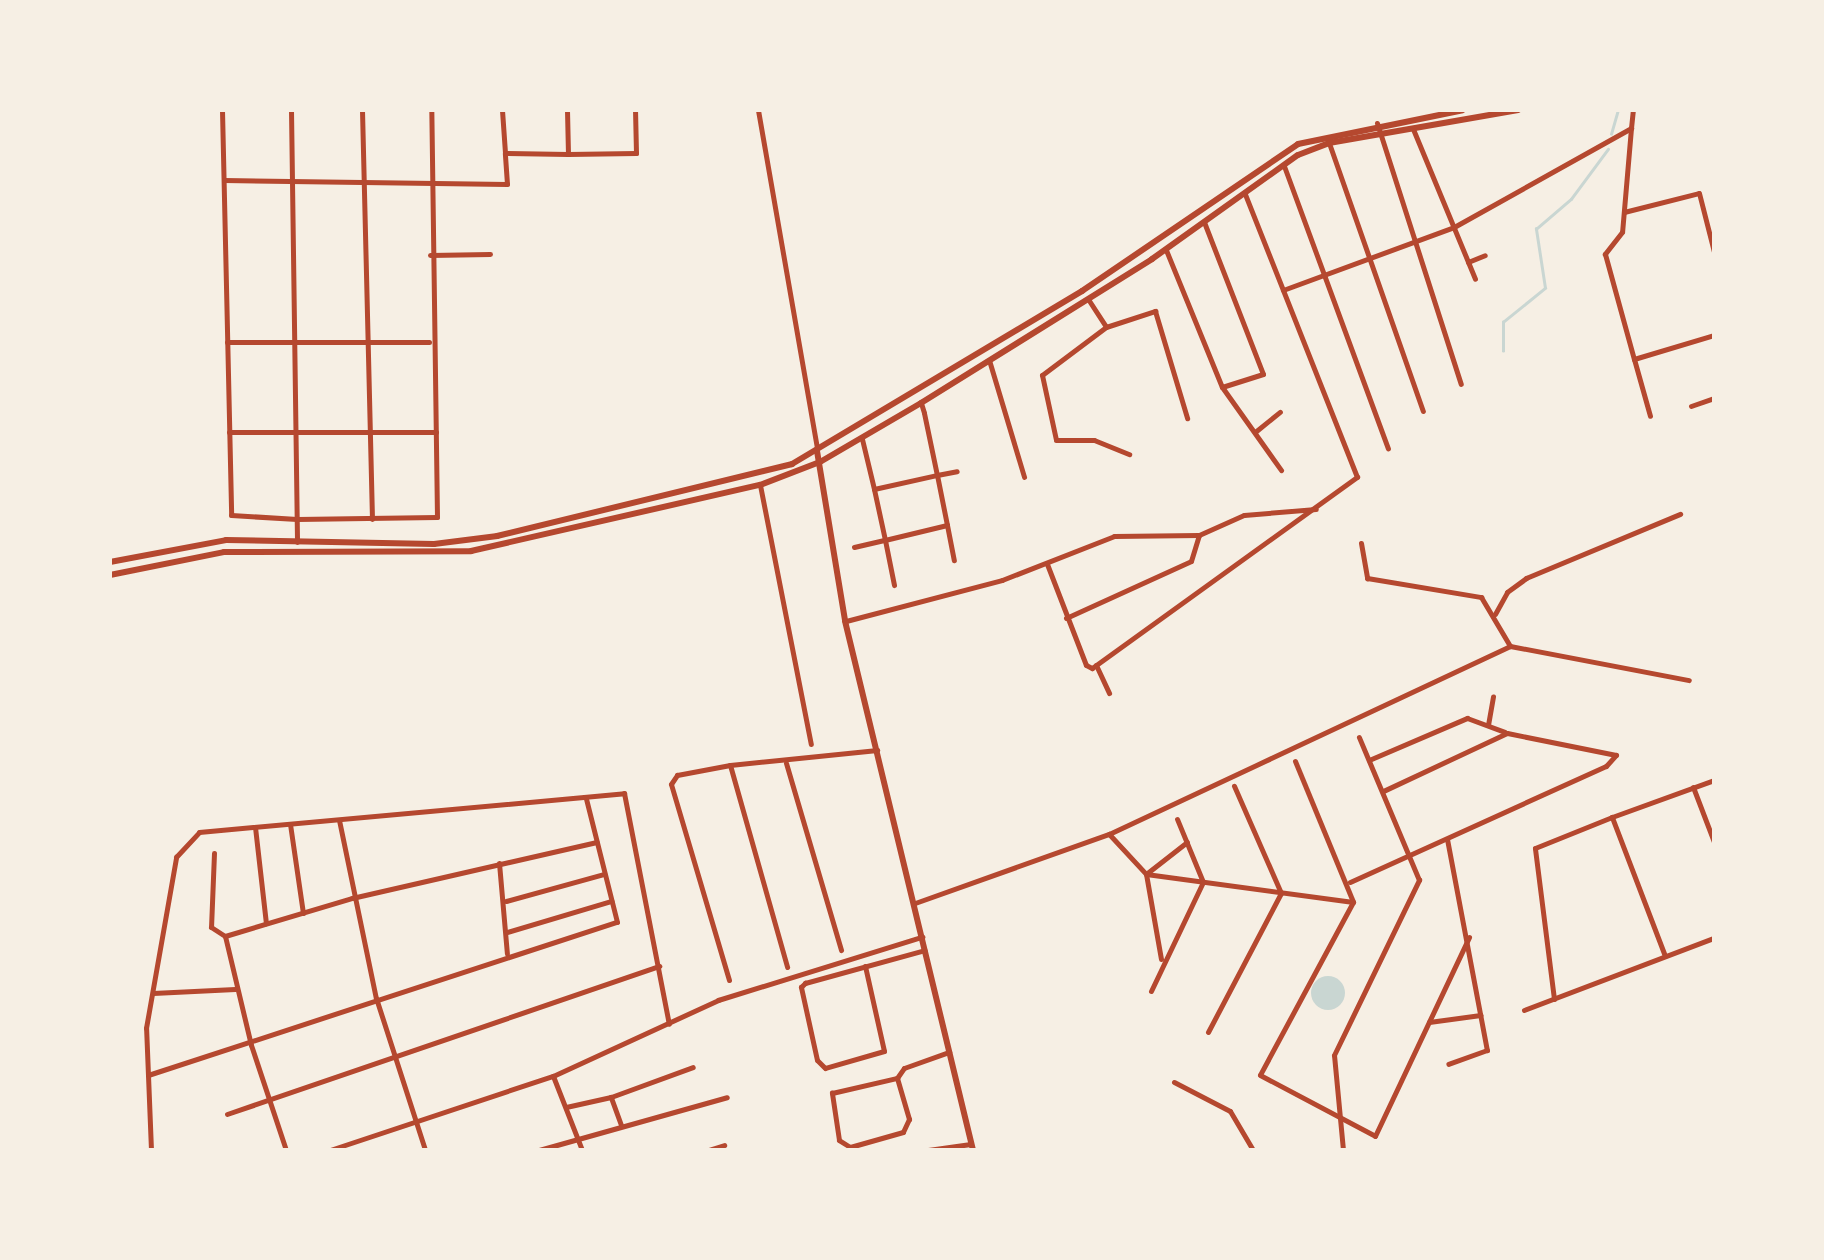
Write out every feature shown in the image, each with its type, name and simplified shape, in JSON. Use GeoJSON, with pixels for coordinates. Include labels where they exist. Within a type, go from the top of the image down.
{"type":"FeatureCollection","features":[{"type":"Feature","properties":{"kind":"main road"},"geometry":{"type":"LineString","coordinates":[[110,574],[224,552],[415,554],[528,542],[760,484],[820,462],[1088,300],[1204,222],[1278,154],[1325,133],[1463,110]]}},
{"type":"Feature","properties":{"kind":"main road"},"geometry":{"type":"LineString","coordinates":[[110,562],[226,540],[414,544],[526,532],[760,474],[817,451],[1082,291],[1241,186],[1283,163],[1329,143],[1518,110]]}},
{"type":"Feature","properties":{"kind":"main road"},"geometry":{"type":"LineString","coordinates":[[817,451],[846,621],[972,1147]]}},
{"type":"Feature","properties":{"kind":"main road"},"geometry":{"type":"LineString","coordinates":[[224,552],[226,540]]}},
{"type":"Feature","properties":{"kind":"main road"},"geometry":{"type":"LineString","coordinates":[[414,544],[415,554]]}},
{"type":"Feature","properties":{"kind":"street"},"geometry":{"type":"LineString","coordinates":[[222,110],[231,515],[297,522],[437,517],[430,342],[431,110]]}},
{"type":"Feature","properties":{"kind":"street"},"geometry":{"type":"LineString","coordinates":[[291,110],[297,544]]}},
{"type":"Feature","properties":{"kind":"street"},"geometry":{"type":"LineString","coordinates":[[362,110],[372,519]]}},
{"type":"Feature","properties":{"kind":"street"},"geometry":{"type":"LineString","coordinates":[[224,180],[430,186],[507,184],[502,110]]}},
{"type":"Feature","properties":{"kind":"street"},"geometry":{"type":"LineString","coordinates":[[567,110],[568,154]]}},
{"type":"Feature","properties":{"kind":"street"},"geometry":{"type":"LineString","coordinates":[[505,153],[636,153],[635,110]]}},
{"type":"Feature","properties":{"kind":"street"},"geometry":{"type":"LineString","coordinates":[[758,110],[817,451]]}},
{"type":"Feature","properties":{"kind":"street"},"geometry":{"type":"LineString","coordinates":[[1632,110],[1622,232],[1605,254],[1650,416]]}},
{"type":"Feature","properties":{"kind":"street"},"geometry":{"type":"LineString","coordinates":[[1377,122],[1460,384]]}},
{"type":"Feature","properties":{"kind":"street"},"geometry":{"type":"LineString","coordinates":[[1283,290],[1454,227],[1631,128]]}},
{"type":"Feature","properties":{"kind":"street"},"geometry":{"type":"LineString","coordinates":[[1413,129],[1475,279]]}},
{"type":"Feature","properties":{"kind":"street"},"geometry":{"type":"LineString","coordinates":[[1329,143],[1423,411]]}},
{"type":"Feature","properties":{"kind":"street"},"geometry":{"type":"LineString","coordinates":[[1278,154],[1327,273],[1388,448]]}},
{"type":"Feature","properties":{"kind":"street"},"geometry":{"type":"LineString","coordinates":[[1047,564],[1086,665],[1096,665],[1357,478],[1241,186]]}},
{"type":"Feature","properties":{"kind":"street"},"geometry":{"type":"LineString","coordinates":[[1624,212],[1699,193],[1714,252]]}},
{"type":"Feature","properties":{"kind":"street"},"geometry":{"type":"LineString","coordinates":[[1204,222],[1263,374],[1222,387]]}},
{"type":"Feature","properties":{"kind":"street"},"geometry":{"type":"LineString","coordinates":[[1166,250],[1222,387],[1282,470]]}},
{"type":"Feature","properties":{"kind":"street"},"geometry":{"type":"LineString","coordinates":[[430,256],[490,254]]}},
{"type":"Feature","properties":{"kind":"street"},"geometry":{"type":"LineString","coordinates":[[1468,262],[1485,255]]}},
{"type":"Feature","properties":{"kind":"street"},"geometry":{"type":"LineString","coordinates":[[1082,291],[1106,327]]}},
{"type":"Feature","properties":{"kind":"street"},"geometry":{"type":"LineString","coordinates":[[1129,454],[1094,440],[1056,440],[1042,375],[1106,327],[1155,311],[1187,418]]}},
{"type":"Feature","properties":{"kind":"street"},"geometry":{"type":"LineString","coordinates":[[1634,359],[1714,335]]}},
{"type":"Feature","properties":{"kind":"street"},"geometry":{"type":"LineString","coordinates":[[227,342],[430,342]]}},
{"type":"Feature","properties":{"kind":"street"},"geometry":{"type":"LineString","coordinates":[[989,360],[1024,477]]}},
{"type":"Feature","properties":{"kind":"street"},"geometry":{"type":"LineString","coordinates":[[1691,406],[1714,398]]}},
{"type":"Feature","properties":{"kind":"street"},"geometry":{"type":"LineString","coordinates":[[920,403],[954,560]]}},
{"type":"Feature","properties":{"kind":"street"},"geometry":{"type":"LineString","coordinates":[[1255,433],[1280,412]]}},
{"type":"Feature","properties":{"kind":"street"},"geometry":{"type":"LineString","coordinates":[[229,432],[436,432]]}},
{"type":"Feature","properties":{"kind":"street"},"geometry":{"type":"LineString","coordinates":[[862,438],[894,585]]}},
{"type":"Feature","properties":{"kind":"street"},"geometry":{"type":"LineString","coordinates":[[874,489],[956,471]]}},
{"type":"Feature","properties":{"kind":"street"},"geometry":{"type":"LineString","coordinates":[[760,484],[811,744]]}},
{"type":"Feature","properties":{"kind":"street"},"geometry":{"type":"LineString","coordinates":[[846,621],[1047,564],[1128,533],[1199,535],[1244,514],[1318,509]]}},
{"type":"Feature","properties":{"kind":"street"},"geometry":{"type":"LineString","coordinates":[[1496,614],[1507,592],[1526,578],[1680,514]]}},
{"type":"Feature","properties":{"kind":"street"},"geometry":{"type":"LineString","coordinates":[[854,548],[947,525]]}},
{"type":"Feature","properties":{"kind":"street"},"geometry":{"type":"LineString","coordinates":[[1066,618],[1190,561],[1199,535]]}},
{"type":"Feature","properties":{"kind":"street"},"geometry":{"type":"LineString","coordinates":[[1361,543],[1367,578],[1481,596],[1496,614],[1510,646]]}},
{"type":"Feature","properties":{"kind":"street"},"geometry":{"type":"LineString","coordinates":[[915,903],[1109,834],[1510,646],[1688,680]]}},
{"type":"Feature","properties":{"kind":"street"},"geometry":{"type":"LineString","coordinates":[[1096,665],[1109,693]]}},
{"type":"Feature","properties":{"kind":"street"},"geometry":{"type":"LineString","coordinates":[[1488,725],[1493,696]]}},
{"type":"Feature","properties":{"kind":"street"},"geometry":{"type":"LineString","coordinates":[[1350,882],[1606,766],[1616,756],[1506,733],[1467,718],[1369,760]]}},
{"type":"Feature","properties":{"kind":"street"},"geometry":{"type":"LineString","coordinates":[[1383,791],[1506,733]]}},
{"type":"Feature","properties":{"kind":"street"},"geometry":{"type":"LineString","coordinates":[[1343,1150],[1334,1054],[1417,891],[1419,880],[1406,859],[1359,737]]}},
{"type":"Feature","properties":{"kind":"street"},"geometry":{"type":"LineString","coordinates":[[729,980],[671,784],[677,776],[730,765],[786,763],[877,750]]}},
{"type":"Feature","properties":{"kind":"street"},"geometry":{"type":"LineString","coordinates":[[1295,761],[1350,882],[1353,902],[1258,1070],[1375,1136],[1468,937]]}},
{"type":"Feature","properties":{"kind":"street"},"geometry":{"type":"LineString","coordinates":[[786,763],[841,950]]}},
{"type":"Feature","properties":{"kind":"street"},"geometry":{"type":"LineString","coordinates":[[730,765],[788,968]]}},
{"type":"Feature","properties":{"kind":"street"},"geometry":{"type":"LineString","coordinates":[[1554,999],[1535,848],[1714,780]]}},
{"type":"Feature","properties":{"kind":"street"},"geometry":{"type":"LineString","coordinates":[[1234,786],[1281,892]]}},
{"type":"Feature","properties":{"kind":"street"},"geometry":{"type":"LineString","coordinates":[[1693,788],[1714,842]]}},
{"type":"Feature","properties":{"kind":"street"},"geometry":{"type":"LineString","coordinates":[[151,1150],[148,1075],[153,993],[180,846],[199,832],[624,793],[669,1024]]}},
{"type":"Feature","properties":{"kind":"street"},"geometry":{"type":"LineString","coordinates":[[148,1075],[250,1045],[507,954],[617,922],[586,798]]}},
{"type":"Feature","properties":{"kind":"street"},"geometry":{"type":"LineString","coordinates":[[1612,817],[1665,956]]}},
{"type":"Feature","properties":{"kind":"street"},"geometry":{"type":"LineString","coordinates":[[1151,990],[1203,882],[1178,818]]}},
{"type":"Feature","properties":{"kind":"street"},"geometry":{"type":"LineString","coordinates":[[339,820],[352,898],[376,998],[426,1150]]}},
{"type":"Feature","properties":{"kind":"street"},"geometry":{"type":"LineString","coordinates":[[290,824],[303,913]]}},
{"type":"Feature","properties":{"kind":"street"},"geometry":{"type":"LineString","coordinates":[[255,827],[266,924]]}},
{"type":"Feature","properties":{"kind":"street"},"geometry":{"type":"LineString","coordinates":[[1109,834],[1146,874],[1162,962]]}},
{"type":"Feature","properties":{"kind":"street"},"geometry":{"type":"LineString","coordinates":[[1448,839],[1487,1054],[1448,1064]]}},
{"type":"Feature","properties":{"kind":"street"},"geometry":{"type":"LineString","coordinates":[[225,936],[352,898],[597,842]]}},
{"type":"Feature","properties":{"kind":"street"},"geometry":{"type":"LineString","coordinates":[[1146,874],[1187,842]]}},
{"type":"Feature","properties":{"kind":"street"},"geometry":{"type":"LineString","coordinates":[[214,852],[208,910],[211,927],[225,936],[250,1045],[286,1150]]}},
{"type":"Feature","properties":{"kind":"street"},"geometry":{"type":"LineString","coordinates":[[499,863],[506,902],[507,954]]}},
{"type":"Feature","properties":{"kind":"street"},"geometry":{"type":"LineString","coordinates":[[506,902],[605,874]]}},
{"type":"Feature","properties":{"kind":"street"},"geometry":{"type":"LineString","coordinates":[[1146,874],[1353,902]]}},
{"type":"Feature","properties":{"kind":"street"},"geometry":{"type":"LineString","coordinates":[[1208,1032],[1281,892]]}},
{"type":"Feature","properties":{"kind":"street"},"geometry":{"type":"LineString","coordinates":[[507,932],[612,901]]}},
{"type":"Feature","properties":{"kind":"street"},"geometry":{"type":"LineString","coordinates":[[330,1150],[416,1118],[553,1076],[718,1000],[922,937]]}},
{"type":"Feature","properties":{"kind":"street"},"geometry":{"type":"LineString","coordinates":[[1524,1010],[1714,938]]}},
{"type":"Feature","properties":{"kind":"street"},"geometry":{"type":"LineString","coordinates":[[865,966],[884,1052],[825,1068],[817,1060],[801,987],[865,966],[925,950]]}},
{"type":"Feature","properties":{"kind":"street"},"geometry":{"type":"LineString","coordinates":[[228,1114],[658,966]]}},
{"type":"Feature","properties":{"kind":"street"},"geometry":{"type":"LineString","coordinates":[[153,993],[236,989]]}},
{"type":"Feature","properties":{"kind":"street"},"geometry":{"type":"LineString","coordinates":[[1430,1022],[1482,1014]]}},
{"type":"Feature","properties":{"kind":"street"},"geometry":{"type":"LineString","coordinates":[[898,1078],[832,1093],[839,1140],[850,1147],[903,1132],[909,1119],[898,1078],[904,1068],[949,1052]]}},
{"type":"Feature","properties":{"kind":"street"},"geometry":{"type":"LineString","coordinates":[[566,1107],[612,1097],[694,1067]]}},
{"type":"Feature","properties":{"kind":"street"},"geometry":{"type":"LineString","coordinates":[[553,1076],[582,1150]]}},
{"type":"Feature","properties":{"kind":"street"},"geometry":{"type":"LineString","coordinates":[[1174,1082],[1230,1112],[1253,1150]]}},
{"type":"Feature","properties":{"kind":"street"},"geometry":{"type":"LineString","coordinates":[[612,1097],[621,1126]]}},
{"type":"Feature","properties":{"kind":"street"},"geometry":{"type":"LineString","coordinates":[[539,1150],[728,1097]]}},
{"type":"Feature","properties":{"kind":"street"},"geometry":{"type":"LineString","coordinates":[[709,1150],[724,1144]]}},
{"type":"Feature","properties":{"kind":"street"},"geometry":{"type":"LineString","coordinates":[[928,1150],[972,1147]]}},
{"type":"Feature","properties":{"kind":"shaded area"},"geometry":{"type":"Polygon","coordinates":[[[1328,976],[1340,981],[1345,993],[1340,1005],[1328,1010],[1316,1005],[1311,993],[1316,981],[1328,976]]]}},
{"type":"Feature","properties":{"kind":"waterway"},"geometry":{"type":"LineString","coordinates":[[1611,134],[1618,110]]}},
{"type":"Feature","properties":{"kind":"waterway"},"geometry":{"type":"LineString","coordinates":[[1503,351],[1503,322],[1545,288],[1536,229],[1571,199],[1608,149]]}}]}
